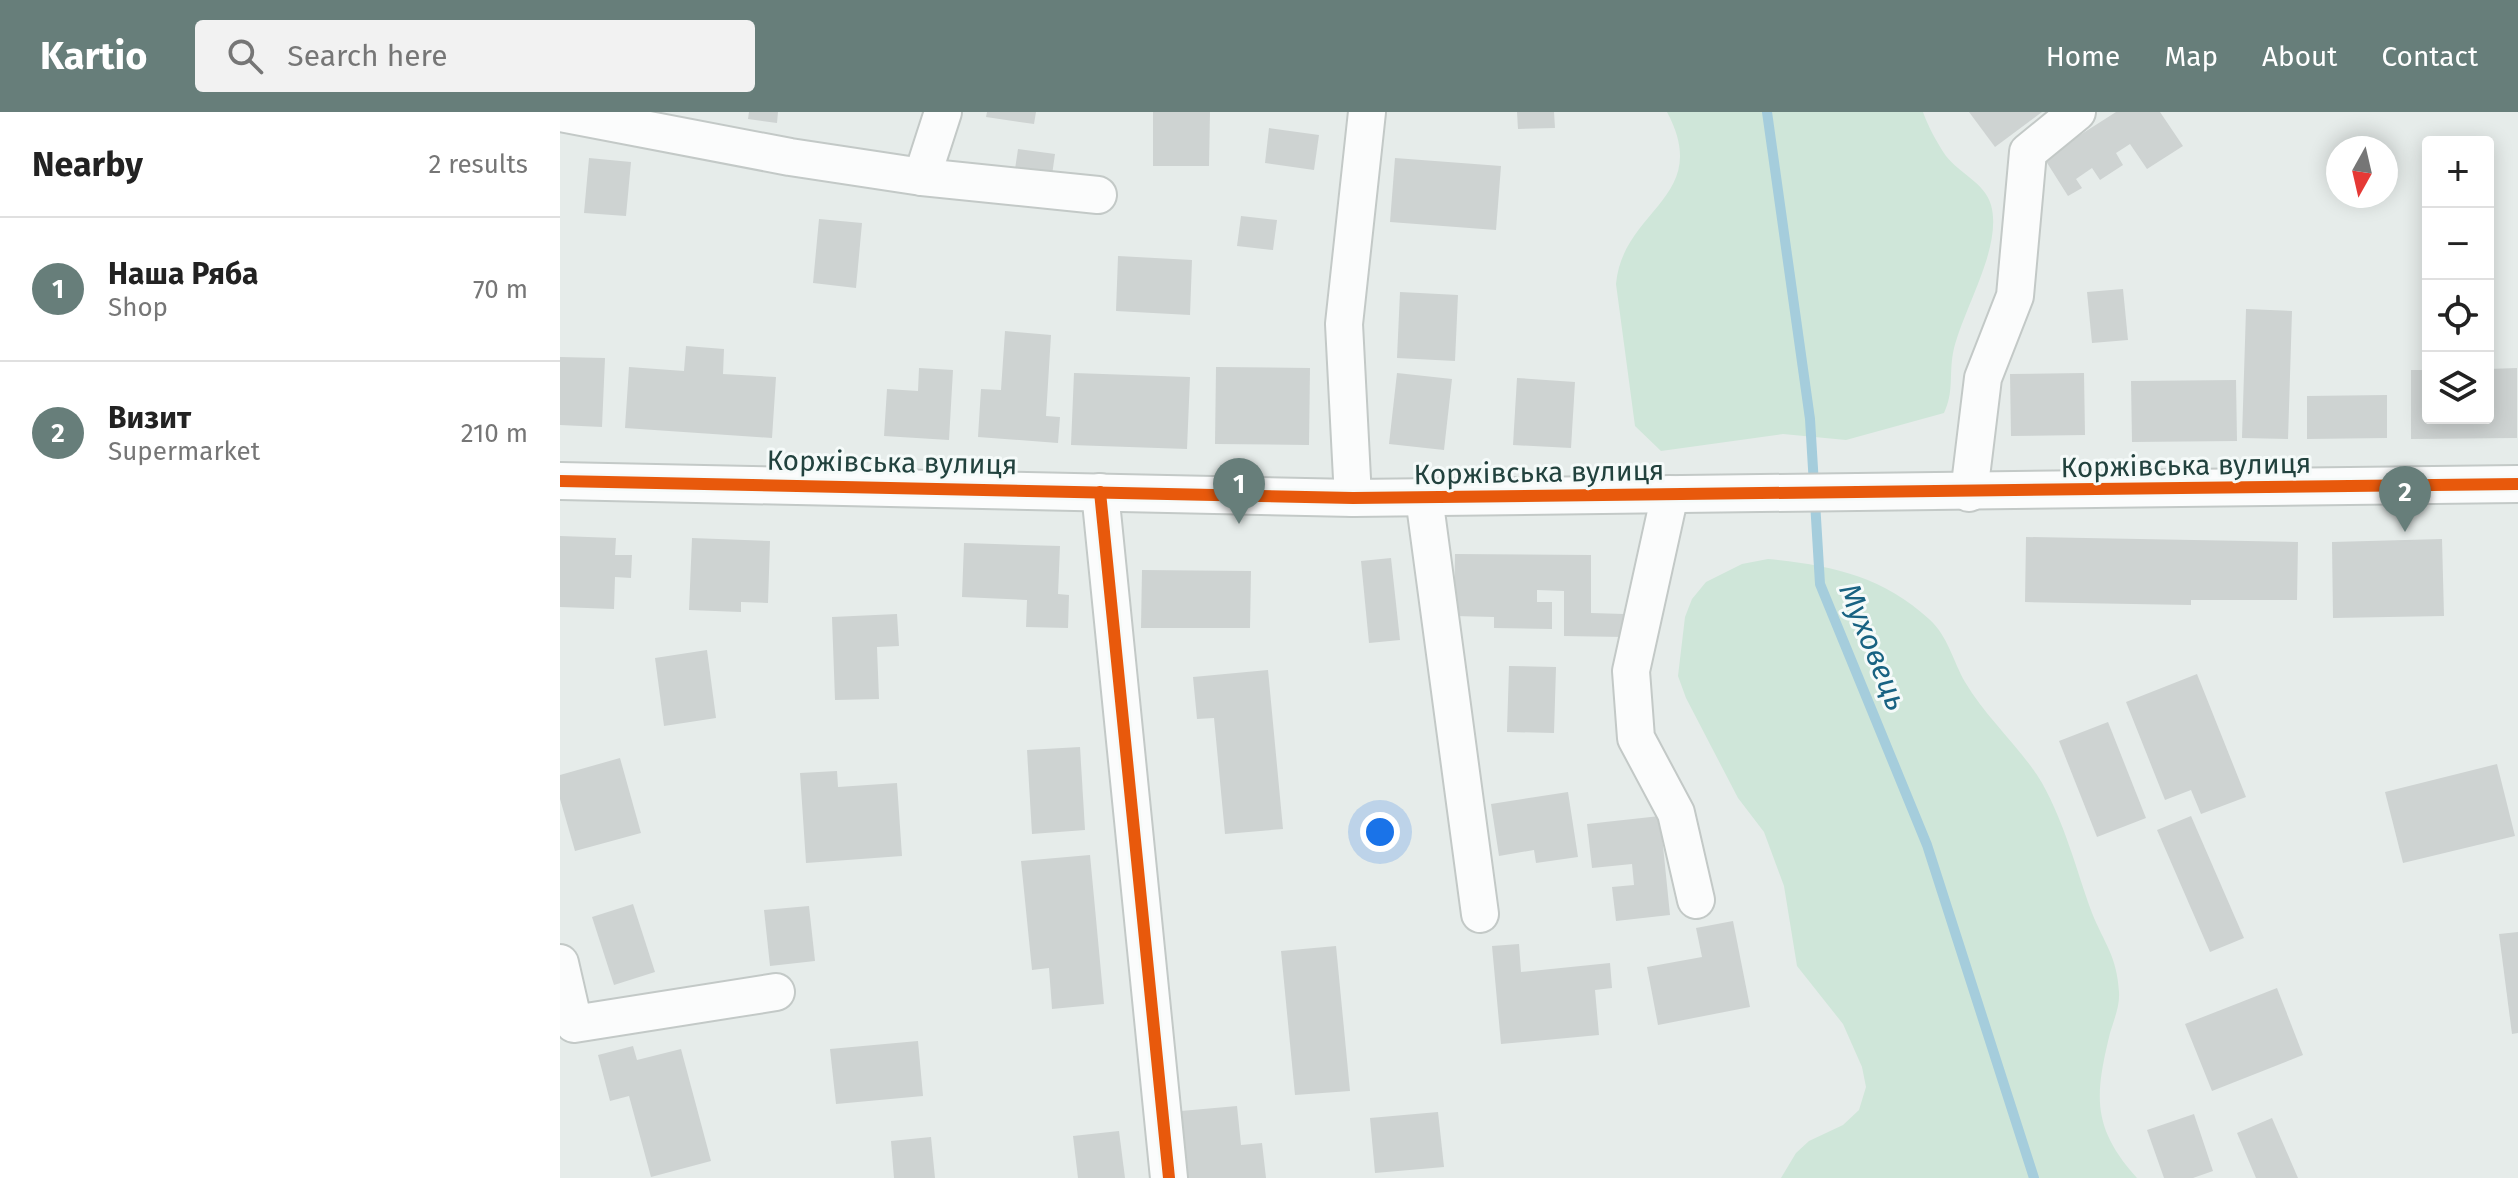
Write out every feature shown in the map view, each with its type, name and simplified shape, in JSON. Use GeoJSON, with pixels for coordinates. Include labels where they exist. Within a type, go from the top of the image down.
{"type":"FeatureCollection","features":[{"type":"Feature","properties":{"kind":"street"},"geometry":{"type":"LineString","coordinates":[[922,177],[943,112]]}},
{"type":"Feature","properties":{"kind":"street"},"geometry":{"type":"LineString","coordinates":[[1353,498],[1344,324],[1367,112]]}},
{"type":"Feature","properties":{"kind":"street"},"geometry":{"type":"LineString","coordinates":[[1969,493],[1983,378],[2015,296],[2028,152],[2077,112]]}},
{"type":"Feature","properties":{"kind":"street"},"geometry":{"type":"LineString","coordinates":[[560,113],[790,157],[922,177],[1098,195]]}},
{"type":"Feature","properties":{"kind":"street","name":"Коржівська вулиця"},"geometry":{"type":"LineString","coordinates":[[560,481],[1353,498],[1969,493],[2518,484]]}},
{"type":"Feature","properties":{"kind":"street"},"geometry":{"type":"LineString","coordinates":[[1100,492],[1169,1178]]}},
{"type":"Feature","properties":{"kind":"street"},"geometry":{"type":"LineString","coordinates":[[1670,494],[1631,671],[1636,738],[1676,813],[1696,900]]}},
{"type":"Feature","properties":{"kind":"street"},"geometry":{"type":"LineString","coordinates":[[1424,497],[1480,914]]}},
{"type":"Feature","properties":{"kind":"street"},"geometry":{"type":"LineString","coordinates":[[560,963],[574,1024],[776,992]]}},
{"type":"Feature","properties":{"kind":"green space"},"geometry":{"type":"Polygon","coordinates":[[[1667,112],[1923,112],[1946,156],[1988,197],[1993,222],[1987,259],[1953,353],[1950,391],[1944,413],[1846,440],[1783,434],[1661,451],[1635,426],[1616,284],[1622,258],[1633,237],[1673,184],[1679,164],[1678,141],[1667,112]]]}},
{"type":"Feature","properties":{"kind":"green space"},"geometry":{"type":"Polygon","coordinates":[[[1768,559],[1854,575],[1893,592],[1911,604],[1936,626],[1974,695],[2042,783],[2064,831],[2092,913],[2116,969],[2119,1002],[2101,1075],[2101,1110],[2111,1143],[2137,1178],[1781,1178],[1796,1153],[1809,1141],[1843,1125],[1859,1110],[1866,1087],[1862,1067],[1843,1024],[1797,966],[1784,886],[1764,832],[1738,798],[1686,698],[1678,676],[1685,617],[1692,599],[1706,582],[1742,564],[1768,559]]]}},
{"type":"Feature","properties":{"kind":"building"},"geometry":{"type":"Polygon","coordinates":[[[749,112],[778,112],[777,123],[748,119],[749,112]]]}},
{"type":"Feature","properties":{"kind":"building"},"geometry":{"type":"Polygon","coordinates":[[[987,112],[1036,112],[1034,124],[986,117],[987,112]]]}},
{"type":"Feature","properties":{"kind":"building"},"geometry":{"type":"Polygon","coordinates":[[[1153,112],[1210,112],[1209,166],[1153,166],[1153,112]]]}},
{"type":"Feature","properties":{"kind":"building"},"geometry":{"type":"Polygon","coordinates":[[[1517,112],[1554,112],[1555,128],[1518,129],[1517,112]]]}},
{"type":"Feature","properties":{"kind":"building"},"geometry":{"type":"Polygon","coordinates":[[[1969,112],[2042,112],[1995,147],[1969,112]]]}},
{"type":"Feature","properties":{"kind":"building"},"geometry":{"type":"Polygon","coordinates":[[[2116,112],[2160,112],[2183,146],[2147,169],[2130,144],[2116,153],[2123,165],[2100,180],[2092,168],[2076,179],[2082,188],[2068,196],[2044,158],[2116,112]]]}},
{"type":"Feature","properties":{"kind":"building"},"geometry":{"type":"Polygon","coordinates":[[[1269,128],[1319,135],[1314,170],[1265,163],[1269,128]]]}},
{"type":"Feature","properties":{"kind":"building"},"geometry":{"type":"Polygon","coordinates":[[[1018,149],[1055,154],[1051,182],[1014,176],[1018,149]]]}},
{"type":"Feature","properties":{"kind":"building"},"geometry":{"type":"Polygon","coordinates":[[[589,158],[631,162],[626,216],[584,213],[589,158]]]}},
{"type":"Feature","properties":{"kind":"building"},"geometry":{"type":"Polygon","coordinates":[[[1395,158],[1501,166],[1496,230],[1390,222],[1395,158]]]}},
{"type":"Feature","properties":{"kind":"building"},"geometry":{"type":"Polygon","coordinates":[[[1241,216],[1277,220],[1273,250],[1237,246],[1241,216]]]}},
{"type":"Feature","properties":{"kind":"building"},"geometry":{"type":"Polygon","coordinates":[[[819,219],[862,223],[856,288],[813,283],[819,219]]]}},
{"type":"Feature","properties":{"kind":"building"},"geometry":{"type":"Polygon","coordinates":[[[1118,256],[1192,260],[1190,315],[1116,311],[1118,256]]]}},
{"type":"Feature","properties":{"kind":"building"},"geometry":{"type":"Polygon","coordinates":[[[2123,289],[2128,340],[2092,343],[2087,292],[2123,289]]]}},
{"type":"Feature","properties":{"kind":"building"},"geometry":{"type":"Polygon","coordinates":[[[1400,292],[1458,295],[1455,361],[1397,358],[1400,292]]]}},
{"type":"Feature","properties":{"kind":"building"},"geometry":{"type":"Polygon","coordinates":[[[2246,309],[2292,311],[2288,439],[2242,438],[2246,309]]]}},
{"type":"Feature","properties":{"kind":"building"},"geometry":{"type":"Polygon","coordinates":[[[1005,331],[1051,335],[1046,416],[1060,417],[1058,443],[978,437],[981,389],[1001,390],[1005,331]]]}},
{"type":"Feature","properties":{"kind":"building"},"geometry":{"type":"Polygon","coordinates":[[[686,346],[724,349],[723,374],[776,377],[772,438],[625,428],[629,367],[684,371],[686,346]]]}},
{"type":"Feature","properties":{"kind":"building"},"geometry":{"type":"Polygon","coordinates":[[[560,357],[605,358],[602,427],[560,425],[560,357]]]}},
{"type":"Feature","properties":{"kind":"building"},"geometry":{"type":"Polygon","coordinates":[[[1216,367],[1310,368],[1309,445],[1215,444],[1216,367]]]}},
{"type":"Feature","properties":{"kind":"building"},"geometry":{"type":"Polygon","coordinates":[[[919,368],[953,370],[949,440],[884,436],[887,389],[918,391],[919,368]]]}},
{"type":"Feature","properties":{"kind":"building"},"geometry":{"type":"Polygon","coordinates":[[[2517,368],[2517,438],[2411,439],[2411,370],[2422,370],[2422,424],[2494,424],[2494,369],[2517,368]]]}},
{"type":"Feature","properties":{"kind":"building"},"geometry":{"type":"Polygon","coordinates":[[[1074,373],[1190,377],[1187,449],[1071,445],[1074,373]]]}},
{"type":"Feature","properties":{"kind":"building"},"geometry":{"type":"Polygon","coordinates":[[[1397,373],[1452,379],[1444,450],[1389,444],[1397,373]]]}},
{"type":"Feature","properties":{"kind":"building"},"geometry":{"type":"Polygon","coordinates":[[[2084,373],[2085,435],[2011,436],[2010,374],[2084,373]]]}},
{"type":"Feature","properties":{"kind":"building"},"geometry":{"type":"Polygon","coordinates":[[[1517,378],[1575,382],[1571,448],[1513,445],[1517,378]]]}},
{"type":"Feature","properties":{"kind":"building"},"geometry":{"type":"Polygon","coordinates":[[[2236,380],[2237,441],[2132,442],[2131,381],[2236,380]]]}},
{"type":"Feature","properties":{"kind":"building"},"geometry":{"type":"Polygon","coordinates":[[[2387,395],[2387,438],[2307,439],[2307,396],[2387,395]]]}},
{"type":"Feature","properties":{"kind":"building"},"geometry":{"type":"Polygon","coordinates":[[[560,536],[616,538],[615,555],[632,555],[631,578],[615,577],[614,609],[560,607],[560,536]]]}},
{"type":"Feature","properties":{"kind":"building"},"geometry":{"type":"Polygon","coordinates":[[[2026,537],[2298,542],[2297,600],[2191,600],[2191,605],[2025,602],[2026,537]]]}},
{"type":"Feature","properties":{"kind":"building"},"geometry":{"type":"Polygon","coordinates":[[[692,538],[770,541],[768,603],[741,602],[741,612],[689,610],[692,538]]]}},
{"type":"Feature","properties":{"kind":"building"},"geometry":{"type":"Polygon","coordinates":[[[2442,539],[2444,616],[2333,618],[2332,542],[2442,539]]]}},
{"type":"Feature","properties":{"kind":"building"},"geometry":{"type":"Polygon","coordinates":[[[964,543],[1060,546],[1058,594],[1069,595],[1068,628],[1026,627],[1027,600],[962,597],[964,543]]]}},
{"type":"Feature","properties":{"kind":"building"},"geometry":{"type":"Polygon","coordinates":[[[1455,554],[1591,555],[1591,613],[1624,614],[1623,637],[1564,636],[1564,591],[1537,590],[1537,602],[1552,602],[1552,629],[1494,628],[1494,617],[1454,616],[1455,554]]]}},
{"type":"Feature","properties":{"kind":"building"},"geometry":{"type":"Polygon","coordinates":[[[1391,558],[1400,640],[1369,643],[1361,561],[1391,558]]]}},
{"type":"Feature","properties":{"kind":"building"},"geometry":{"type":"Polygon","coordinates":[[[1142,570],[1251,571],[1250,628],[1141,628],[1142,570]]]}},
{"type":"Feature","properties":{"kind":"building"},"geometry":{"type":"Polygon","coordinates":[[[897,614],[899,646],[877,647],[879,699],[835,700],[832,617],[897,614]]]}},
{"type":"Feature","properties":{"kind":"building"},"geometry":{"type":"Polygon","coordinates":[[[707,650],[716,718],[664,726],[655,658],[707,650]]]}},
{"type":"Feature","properties":{"kind":"building"},"geometry":{"type":"Polygon","coordinates":[[[1509,666],[1556,667],[1554,733],[1507,732],[1509,666]]]}},
{"type":"Feature","properties":{"kind":"building"},"geometry":{"type":"Polygon","coordinates":[[[1268,670],[1283,829],[1225,834],[1214,718],[1197,719],[1193,677],[1268,670]]]}},
{"type":"Feature","properties":{"kind":"building"},"geometry":{"type":"Polygon","coordinates":[[[2197,674],[2246,797],[2201,814],[2191,790],[2165,800],[2126,702],[2197,674]]]}},
{"type":"Feature","properties":{"kind":"building"},"geometry":{"type":"Polygon","coordinates":[[[2108,722],[2146,818],[2097,837],[2059,741],[2108,722]]]}},
{"type":"Feature","properties":{"kind":"building"},"geometry":{"type":"Polygon","coordinates":[[[1080,747],[1085,830],[1032,834],[1027,750],[1080,747]]]}},
{"type":"Feature","properties":{"kind":"building"},"geometry":{"type":"Polygon","coordinates":[[[620,758],[641,833],[575,851],[560,799],[560,775],[620,758]]]}},
{"type":"Feature","properties":{"kind":"building"},"geometry":{"type":"Polygon","coordinates":[[[2497,764],[2515,836],[2403,863],[2385,792],[2497,764]]]}},
{"type":"Feature","properties":{"kind":"building"},"geometry":{"type":"Polygon","coordinates":[[[837,771],[838,787],[897,783],[902,856],[806,863],[800,773],[837,771]]]}},
{"type":"Feature","properties":{"kind":"building"},"geometry":{"type":"Polygon","coordinates":[[[1568,792],[1578,857],[1536,863],[1534,850],[1499,856],[1491,804],[1568,792]]]}},
{"type":"Feature","properties":{"kind":"building"},"geometry":{"type":"Polygon","coordinates":[[[1660,816],[1670,915],[1616,921],[1612,887],[1634,885],[1632,864],[1592,868],[1587,824],[1660,816]]]}},
{"type":"Feature","properties":{"kind":"building"},"geometry":{"type":"Polygon","coordinates":[[[2191,816],[2244,938],[2210,952],[2157,830],[2191,816]]]}},
{"type":"Feature","properties":{"kind":"building"},"geometry":{"type":"Polygon","coordinates":[[[1090,855],[1104,1004],[1052,1009],[1049,968],[1032,970],[1021,861],[1090,855]]]}},
{"type":"Feature","properties":{"kind":"building"},"geometry":{"type":"Polygon","coordinates":[[[633,904],[655,972],[614,985],[592,917],[633,904]]]}},
{"type":"Feature","properties":{"kind":"building"},"geometry":{"type":"Polygon","coordinates":[[[809,906],[815,961],[770,966],[764,910],[809,906]]]}},
{"type":"Feature","properties":{"kind":"building"},"geometry":{"type":"Polygon","coordinates":[[[1733,921],[1750,1007],[1658,1025],[1647,967],[1702,957],[1696,928],[1733,921]]]}},
{"type":"Feature","properties":{"kind":"building"},"geometry":{"type":"Polygon","coordinates":[[[2518,932],[2518,1033],[2512,1034],[2499,934],[2518,932]]]}},
{"type":"Feature","properties":{"kind":"building"},"geometry":{"type":"Polygon","coordinates":[[[1519,944],[1521,972],[1610,963],[1612,988],[1595,990],[1599,1035],[1501,1044],[1492,946],[1519,944]]]}},
{"type":"Feature","properties":{"kind":"building"},"geometry":{"type":"Polygon","coordinates":[[[1336,946],[1350,1091],[1295,1095],[1281,951],[1336,946]]]}},
{"type":"Feature","properties":{"kind":"building"},"geometry":{"type":"Polygon","coordinates":[[[2277,988],[2303,1055],[2212,1091],[2185,1024],[2277,988]]]}},
{"type":"Feature","properties":{"kind":"building"},"geometry":{"type":"Polygon","coordinates":[[[918,1041],[923,1096],[836,1104],[830,1049],[918,1041]]]}},
{"type":"Feature","properties":{"kind":"building"},"geometry":{"type":"Polygon","coordinates":[[[633,1046],[637,1060],[681,1049],[711,1161],[651,1177],[629,1096],[610,1101],[598,1055],[633,1046]]]}},
{"type":"Feature","properties":{"kind":"building"},"geometry":{"type":"Polygon","coordinates":[[[1237,1106],[1241,1145],[1262,1143],[1266,1178],[1188,1178],[1181,1111],[1237,1106]]]}},
{"type":"Feature","properties":{"kind":"building"},"geometry":{"type":"Polygon","coordinates":[[[1438,1112],[1444,1167],[1375,1173],[1370,1118],[1438,1112]]]}},
{"type":"Feature","properties":{"kind":"building"},"geometry":{"type":"Polygon","coordinates":[[[2194,1114],[2213,1171],[2193,1178],[2164,1178],[2147,1130],[2194,1114]]]}},
{"type":"Feature","properties":{"kind":"building"},"geometry":{"type":"Polygon","coordinates":[[[2272,1118],[2298,1178],[2256,1178],[2237,1133],[2272,1118]]]}},
{"type":"Feature","properties":{"kind":"building"},"geometry":{"type":"Polygon","coordinates":[[[1119,1131],[1125,1178],[1078,1178],[1073,1136],[1119,1131]]]}},
{"type":"Feature","properties":{"kind":"building"},"geometry":{"type":"Polygon","coordinates":[[[931,1137],[935,1178],[894,1178],[891,1141],[931,1137]]]}},
{"type":"Feature","properties":{"kind":"waterway","name":"Муховець"},"geometry":{"type":"LineString","coordinates":[[1767,112],[1810,419],[1820,584],[1927,845],[2034,1178]]}},
{"type":"Feature","properties":{"kind":"cycle path"},"geometry":{"type":"LineString","coordinates":[[560,481],[1353,498],[2518,484]]}},
{"type":"Feature","properties":{"kind":"cycle path"},"geometry":{"type":"LineString","coordinates":[[1100,492],[1169,1178]]}},
{"type":"Feature","properties":{"kind":"place","name":"Наша Ряба"},"geometry":{"type":"Point","coordinates":[1239,524]}},
{"type":"Feature","properties":{"kind":"place","name":"Визит"},"geometry":{"type":"Point","coordinates":[2405,532]}}]}
